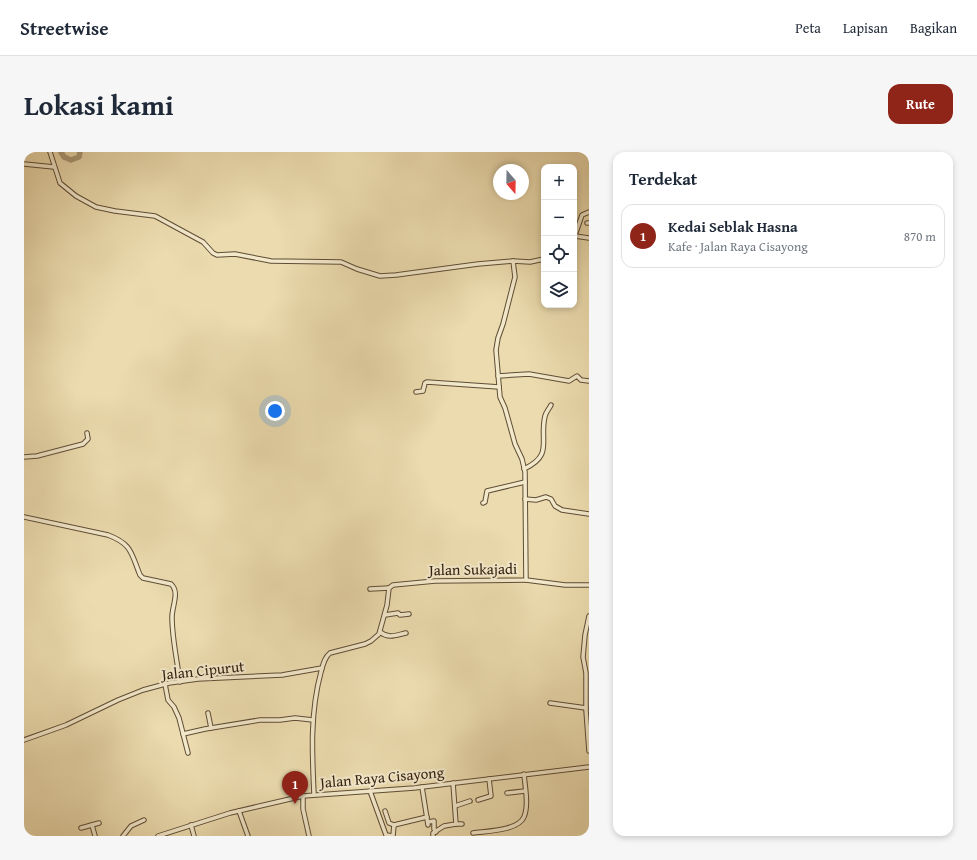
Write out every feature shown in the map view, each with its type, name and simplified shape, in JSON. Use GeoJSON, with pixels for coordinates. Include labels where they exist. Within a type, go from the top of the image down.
{"type":"FeatureCollection","features":[{"type":"Feature","properties":{"kind":"street"},"geometry":{"type":"LineString","coordinates":[[50,152],[60,183],[76,196],[96,207],[159,218],[203,242],[212,253],[217,255],[235,254],[271,261],[341,262],[380,276],[450,267],[513,261],[530,262],[541,260]]}},
{"type":"Feature","properties":{"kind":"street"},"geometry":{"type":"LineString","coordinates":[[24,164],[54,167]]}},
{"type":"Feature","properties":{"kind":"street"},"geometry":{"type":"LineString","coordinates":[[574,236],[580,218],[582,215],[589,212]]}},
{"type":"Feature","properties":{"kind":"street"},"geometry":{"type":"LineString","coordinates":[[577,237],[589,238]]}},
{"type":"Feature","properties":{"kind":"street","name":"Jalan Sukajadi"},"geometry":{"type":"LineString","coordinates":[[370,589],[389,588],[393,585],[435,581],[526,580],[524,469],[514,444],[505,408],[500,397],[496,350],[515,276],[513,261]]}},
{"type":"Feature","properties":{"kind":"street"},"geometry":{"type":"LineString","coordinates":[[498,376],[529,374],[569,381],[577,376],[581,380],[589,381]]}},
{"type":"Feature","properties":{"kind":"street"},"geometry":{"type":"LineString","coordinates":[[416,392],[423,391],[425,383],[427,382],[499,387]]}},
{"type":"Feature","properties":{"kind":"street"},"geometry":{"type":"LineString","coordinates":[[524,469],[532,465],[542,455],[544,448],[545,414],[551,405]]}},
{"type":"Feature","properties":{"kind":"street"},"geometry":{"type":"LineString","coordinates":[[24,457],[37,456],[83,444],[88,439],[87,433]]}},
{"type":"Feature","properties":{"kind":"street"},"geometry":{"type":"LineString","coordinates":[[483,503],[485,502],[487,491],[525,482]]}},
{"type":"Feature","properties":{"kind":"street"},"geometry":{"type":"LineString","coordinates":[[525,499],[536,500],[546,497],[550,499],[555,506],[562,510],[589,514]]}},
{"type":"Feature","properties":{"kind":"street"},"geometry":{"type":"LineString","coordinates":[[24,517],[108,535],[119,539],[129,548],[140,575],[143,578],[171,584],[174,587],[175,592],[172,616],[180,682]]}},
{"type":"Feature","properties":{"kind":"street"},"geometry":{"type":"LineString","coordinates":[[526,580],[565,585],[589,585]]}},
{"type":"Feature","properties":{"kind":"street"},"geometry":{"type":"LineString","coordinates":[[314,794],[314,705],[316,691],[326,657],[330,653],[371,641],[376,638],[380,632],[389,588]]}},
{"type":"Feature","properties":{"kind":"street"},"geometry":{"type":"LineString","coordinates":[[384,615],[398,613],[400,615],[409,614]]}},
{"type":"Feature","properties":{"kind":"street"},"geometry":{"type":"LineString","coordinates":[[589,616],[585,635],[583,657],[586,673],[586,708],[589,751]]}},
{"type":"Feature","properties":{"kind":"street"},"geometry":{"type":"LineString","coordinates":[[380,632],[388,636],[406,633]]}},
{"type":"Feature","properties":{"kind":"street","name":"Jalan Cipurut"},"geometry":{"type":"LineString","coordinates":[[24,740],[66,725],[118,700],[143,690],[165,684],[282,675],[322,668]]}},
{"type":"Feature","properties":{"kind":"street"},"geometry":{"type":"LineString","coordinates":[[165,684],[167,699],[174,707],[179,718],[188,753]]}},
{"type":"Feature","properties":{"kind":"street"},"geometry":{"type":"LineString","coordinates":[[550,703],[586,708]]}},
{"type":"Feature","properties":{"kind":"street"},"geometry":{"type":"LineString","coordinates":[[208,713],[211,728]]}},
{"type":"Feature","properties":{"kind":"street"},"geometry":{"type":"LineString","coordinates":[[183,734],[260,720],[295,718],[313,720]]}},
{"type":"Feature","properties":{"kind":"street","name":"Jalan Raya Cisayong"},"geometry":{"type":"LineString","coordinates":[[160,836],[239,811],[314,794],[422,787],[589,766]]}},
{"type":"Feature","properties":{"kind":"street"},"geometry":{"type":"LineString","coordinates":[[473,833],[512,828],[519,823],[525,812],[524,774]]}},
{"type":"Feature","properties":{"kind":"street"},"geometry":{"type":"LineString","coordinates":[[478,800],[491,796],[489,778]]}},
{"type":"Feature","properties":{"kind":"street"},"geometry":{"type":"LineString","coordinates":[[453,783],[456,824]]}},
{"type":"Feature","properties":{"kind":"street"},"geometry":{"type":"LineString","coordinates":[[422,787],[428,823],[434,821],[434,833],[444,826],[462,824]]}},
{"type":"Feature","properties":{"kind":"street"},"geometry":{"type":"LineString","coordinates":[[370,790],[386,835],[394,836],[394,825]]}},
{"type":"Feature","properties":{"kind":"street"},"geometry":{"type":"LineString","coordinates":[[507,793],[525,791]]}},
{"type":"Feature","properties":{"kind":"street"},"geometry":{"type":"LineString","coordinates":[[303,796],[303,809],[309,836]]}},
{"type":"Feature","properties":{"kind":"street"},"geometry":{"type":"LineString","coordinates":[[455,806],[470,801]]}},
{"type":"Feature","properties":{"kind":"street"},"geometry":{"type":"LineString","coordinates":[[239,811],[248,836]]}},
{"type":"Feature","properties":{"kind":"street"},"geometry":{"type":"LineString","coordinates":[[385,811],[389,823],[394,825],[427,817]]}},
{"type":"Feature","properties":{"kind":"street"},"geometry":{"type":"LineString","coordinates":[[123,836],[132,826],[144,820]]}},
{"type":"Feature","properties":{"kind":"street"},"geometry":{"type":"LineString","coordinates":[[81,828],[99,823]]}},
{"type":"Feature","properties":{"kind":"street"},"geometry":{"type":"LineString","coordinates":[[92,826],[95,836]]}},
{"type":"Feature","properties":{"kind":"street"},"geometry":{"type":"LineString","coordinates":[[191,826],[194,836]]}},
{"type":"Feature","properties":{"kind":"waterway"},"geometry":{"type":"LineString","coordinates":[[61,152],[64,157],[71,160],[79,157],[80,152]]}},
{"type":"Feature","properties":{"kind":"place","name":"Kedai Seblak Hasna"},"geometry":{"type":"Point","coordinates":[295,804]}}]}
